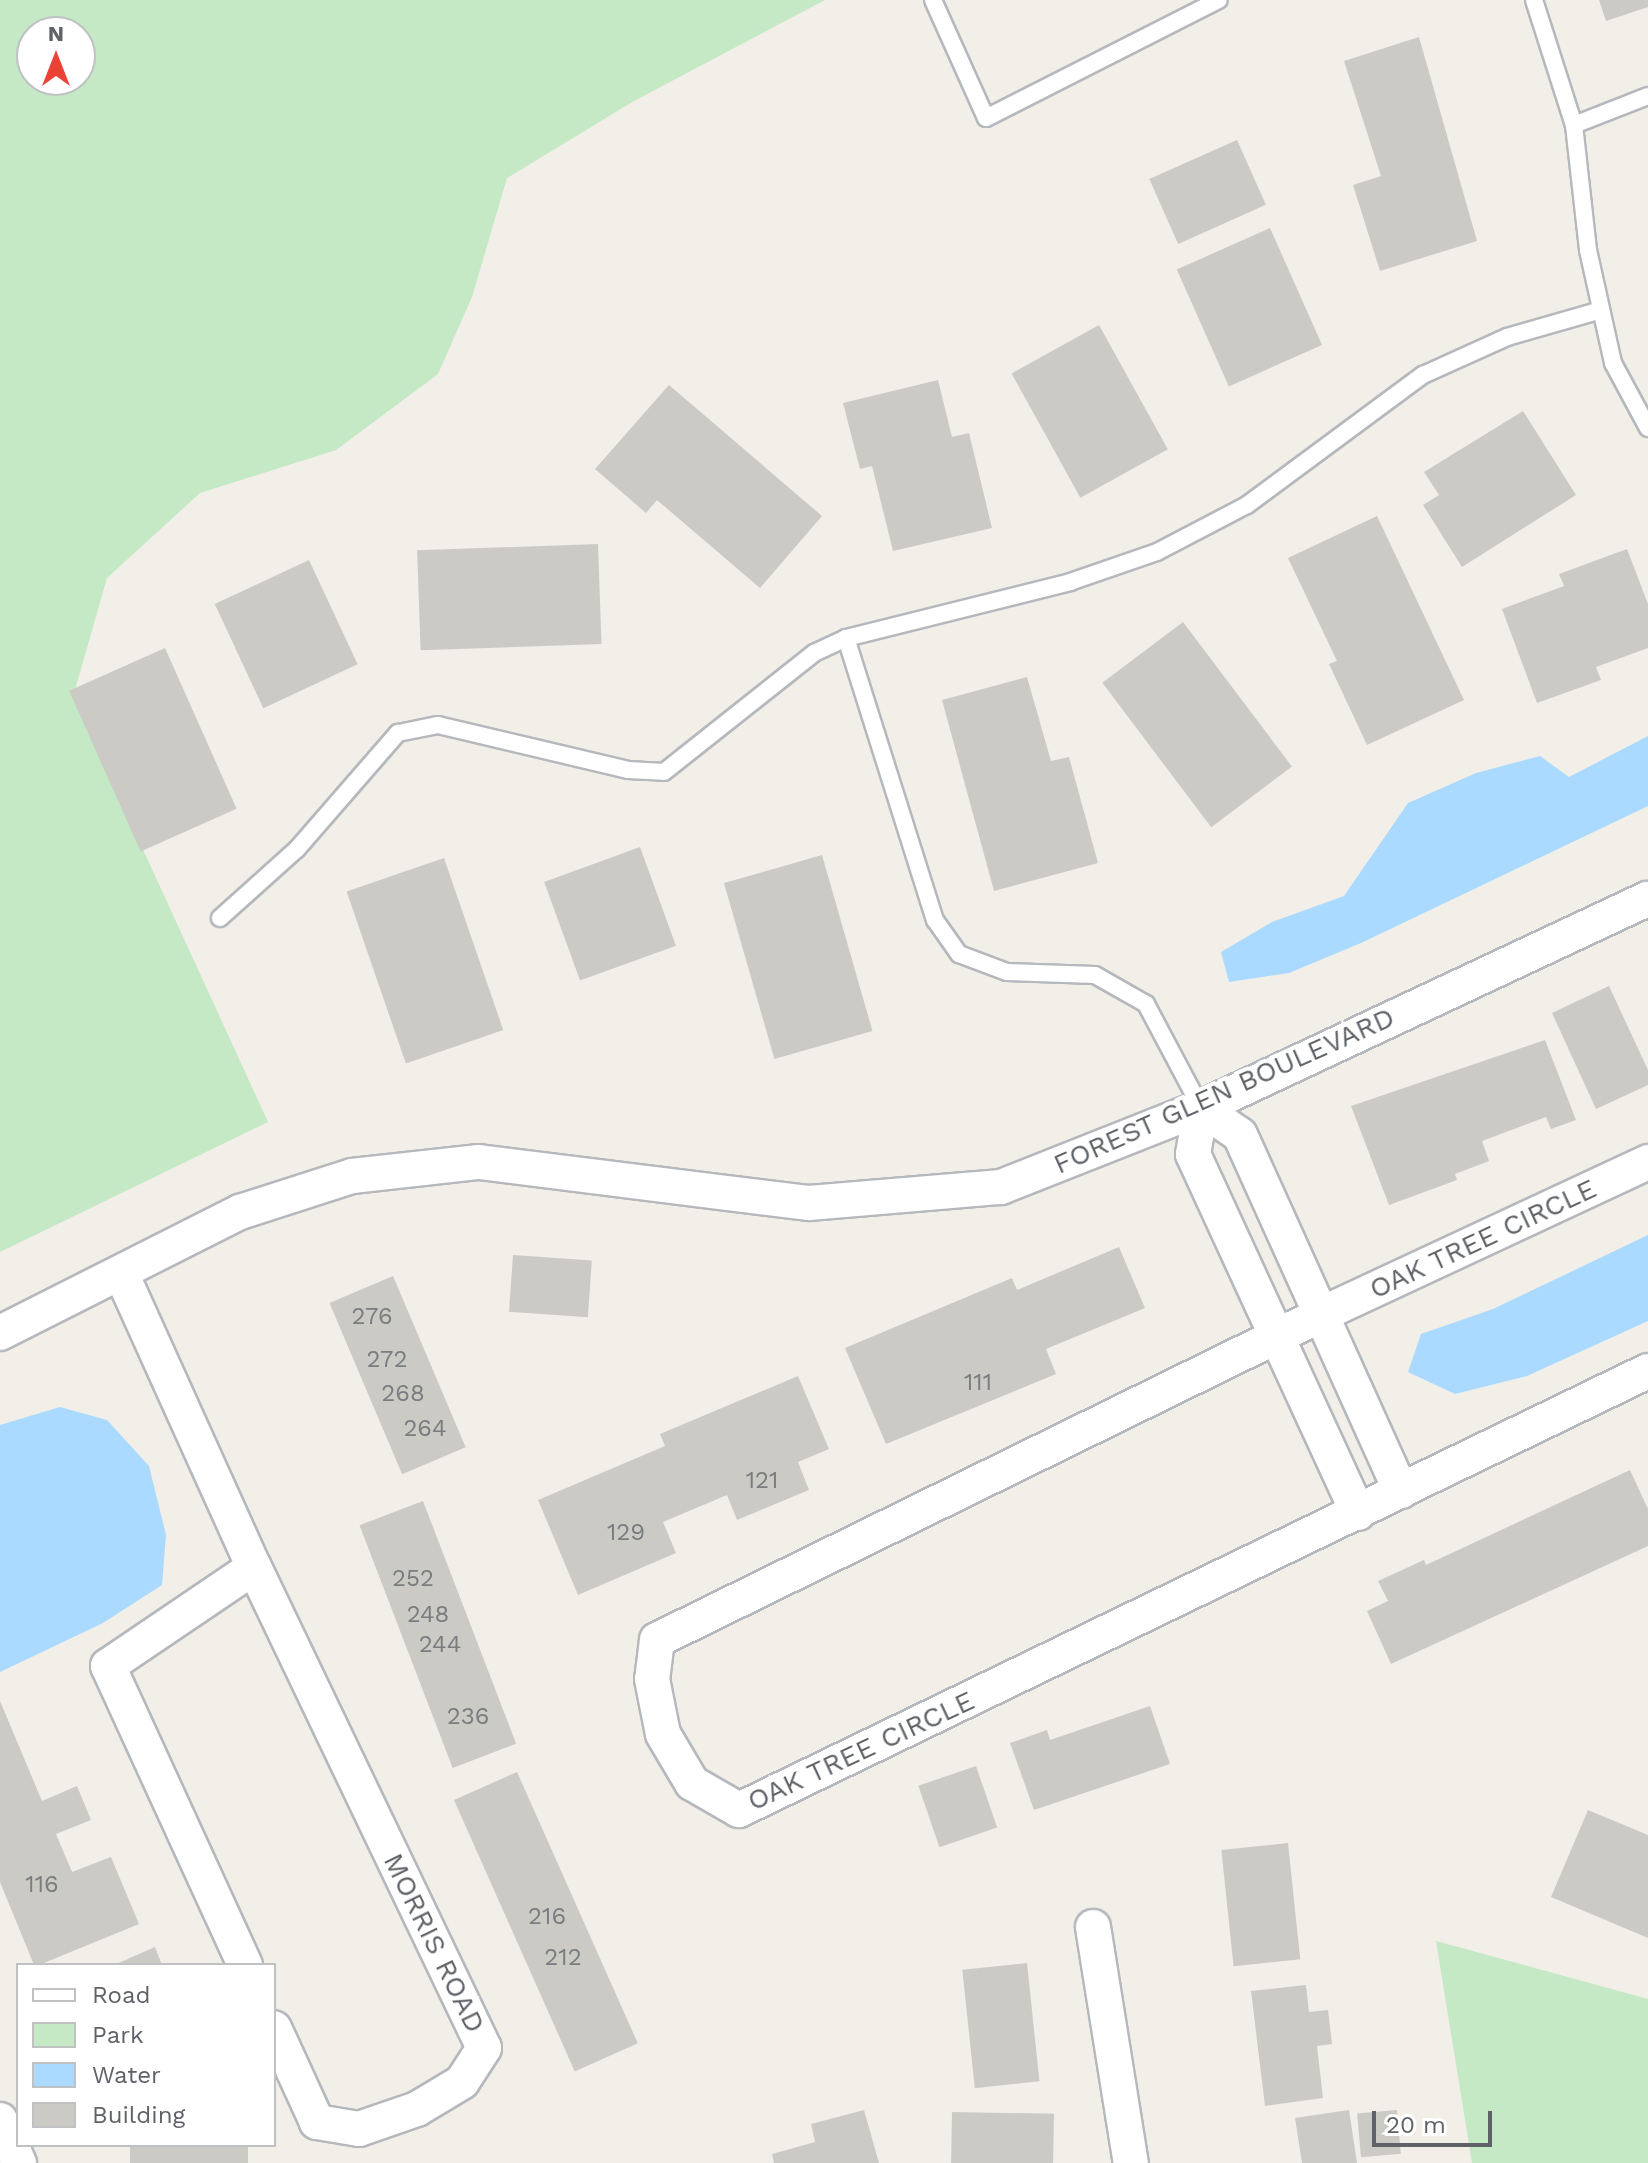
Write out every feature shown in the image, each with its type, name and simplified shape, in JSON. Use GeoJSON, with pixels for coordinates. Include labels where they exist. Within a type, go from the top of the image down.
{"type":"FeatureCollection","features":[{"type":"Feature","properties":{"kind":"street","name":"FOREST GLEN BOULEVARD"},"geometry":{"type":"LineString","coordinates":[[0,1333],[240,1212],[352,1176],[479,1162],[809,1203],[1001,1187],[1201,1108],[1648,899]]}},
{"type":"Feature","properties":{"kind":"street"},"geometry":{"type":"LineString","coordinates":[[1358,1513],[1193,1154],[1201,1108],[1240,1135],[1318,1316],[1401,1491]]}},
{"type":"Feature","properties":{"kind":"street","name":"OAK TREE CIRCLE"},"geometry":{"type":"LineString","coordinates":[[1648,1162],[1318,1316],[657,1640],[652,1679],[663,1734],[692,1783],[739,1810],[1648,1371]]}},
{"type":"Feature","properties":{"kind":"street","name":"MORRIS ROAD"},"geometry":{"type":"LineString","coordinates":[[121,1273],[254,1567],[484,2048],[462,2082],[417,2109],[359,2129],[317,2122],[276,2032]]}},
{"type":"Feature","properties":{"kind":"street"},"geometry":{"type":"LineString","coordinates":[[244,1963],[108,1666],[254,1567]]}},
{"type":"Feature","properties":{"kind":"street"},"geometry":{"type":"LineString","coordinates":[[1093,1927],[1131,2163]]}},
{"type":"Feature","properties":{"kind":"street"},"geometry":{"type":"LineString","coordinates":[[0,2120],[19,2163]]}},
{"type":"Feature","properties":{"kind":"lane"},"geometry":{"type":"LineString","coordinates":[[933,0],[986,118],[1219,0]]}},
{"type":"Feature","properties":{"kind":"lane"},"geometry":{"type":"LineString","coordinates":[[1534,0],[1574,125],[1588,250],[1613,363],[1648,428]]}},
{"type":"Feature","properties":{"kind":"lane"},"geometry":{"type":"LineString","coordinates":[[1574,125],[1648,96]]}},
{"type":"Feature","properties":{"kind":"lane"},"geometry":{"type":"LineString","coordinates":[[220,918],[297,849],[398,733],[438,725],[628,770],[664,772],[814,653],[846,638],[1070,582],[1157,552],[1247,505],[1423,375],[1507,337],[1601,310]]}},
{"type":"Feature","properties":{"kind":"lane"},"geometry":{"type":"LineString","coordinates":[[846,638],[935,920],[959,954],[1007,972],[1095,975],[1146,1004],[1201,1108]]}},
{"type":"Feature","properties":{"kind":"green space"},"geometry":{"type":"Polygon","coordinates":[[[0,0],[825,0],[634,101],[507,178],[472,297],[438,374],[336,450],[200,493],[107,578],[73,697],[268,1122],[0,1252],[0,0]]]}},
{"type":"Feature","properties":{"kind":"green space"},"geometry":{"type":"Polygon","coordinates":[[[1436,1941],[1648,1999],[1648,2163],[1472,2163],[1436,1941]]]}},
{"type":"Feature","properties":{"kind":"water"},"geometry":{"type":"Polygon","coordinates":[[[1648,736],[1648,806],[1361,943],[1289,973],[1229,982],[1221,952],[1272,922],[1344,896],[1408,803],[1476,773],[1540,756],[1569,777],[1648,736]]]}},
{"type":"Feature","properties":{"kind":"water"},"geometry":{"type":"Polygon","coordinates":[[[1648,1235],[1648,1321],[1527,1376],[1455,1394],[1408,1372],[1421,1334],[1493,1309],[1648,1235]]]}},
{"type":"Feature","properties":{"kind":"water"},"geometry":{"type":"Polygon","coordinates":[[[60,1407],[107,1420],[149,1466],[166,1535],[162,1585],[103,1623],[0,1672],[0,1425],[60,1407]]]}},
{"type":"Feature","properties":{"kind":"building"},"geometry":{"type":"Polygon","coordinates":[[[1599,0],[1648,0],[1648,7],[1606,21],[1599,0]]]}},
{"type":"Feature","properties":{"kind":"building"},"geometry":{"type":"Polygon","coordinates":[[[1419,37],[1477,241],[1380,271],[1353,185],[1381,176],[1344,61],[1419,37]]]}},
{"type":"Feature","properties":{"kind":"building"},"geometry":{"type":"Polygon","coordinates":[[[1237,140],[1266,205],[1178,244],[1149,179],[1237,140]]]}},
{"type":"Feature","properties":{"kind":"building"},"geometry":{"type":"Polygon","coordinates":[[[1270,228],[1322,345],[1229,386],[1177,269],[1270,228]]]}},
{"type":"Feature","properties":{"kind":"building"},"geometry":{"type":"Polygon","coordinates":[[[1099,325],[1168,449],[1080,498],[1012,373],[1099,325]]]}},
{"type":"Feature","properties":{"kind":"building"},"geometry":{"type":"Polygon","coordinates":[[[938,380],[952,437],[969,433],[992,528],[893,551],[872,466],[860,469],[843,403],[938,380]]]}},
{"type":"Feature","properties":{"kind":"building"},"geometry":{"type":"Polygon","coordinates":[[[669,385],[822,516],[760,588],[657,500],[646,513],[595,469],[669,385]]]}},
{"type":"Feature","properties":{"kind":"building"},"geometry":{"type":"Polygon","coordinates":[[[1523,411],[1576,495],[1462,567],[1423,505],[1439,495],[1424,472],[1523,411]]]}},
{"type":"Feature","properties":{"kind":"building"},"geometry":{"type":"Polygon","coordinates":[[[1377,516],[1464,700],[1367,745],[1329,664],[1337,661],[1288,558],[1377,516]]]}},
{"type":"Feature","properties":{"kind":"building"},"geometry":{"type":"Polygon","coordinates":[[[598,544],[601,644],[421,650],[417,550],[598,544]]]}},
{"type":"Feature","properties":{"kind":"building"},"geometry":{"type":"Polygon","coordinates":[[[1627,549],[1648,604],[1648,648],[1596,667],[1601,680],[1537,703],[1502,609],[1564,586],[1559,574],[1627,549]]]}},
{"type":"Feature","properties":{"kind":"building"},"geometry":{"type":"Polygon","coordinates":[[[309,560],[358,664],[263,708],[215,604],[309,560]]]}},
{"type":"Feature","properties":{"kind":"building"},"geometry":{"type":"Polygon","coordinates":[[[1183,622],[1292,767],[1211,827],[1102,683],[1183,622]]]}},
{"type":"Feature","properties":{"kind":"building"},"geometry":{"type":"Polygon","coordinates":[[[165,648],[237,809],[141,851],[69,691],[165,648]]]}},
{"type":"Feature","properties":{"kind":"building"},"geometry":{"type":"Polygon","coordinates":[[[1027,677],[1051,761],[1069,757],[1098,863],[994,891],[942,700],[1027,677]]]}},
{"type":"Feature","properties":{"kind":"building"},"geometry":{"type":"Polygon","coordinates":[[[640,847],[676,946],[580,981],[544,882],[640,847]]]}},
{"type":"Feature","properties":{"kind":"building"},"geometry":{"type":"Polygon","coordinates":[[[822,855],[872,1031],[774,1059],[724,883],[822,855]]]}},
{"type":"Feature","properties":{"kind":"building"},"geometry":{"type":"Polygon","coordinates":[[[444,858],[503,1030],[406,1064],[347,892],[444,858]]]}},
{"type":"Feature","properties":{"kind":"building"},"geometry":{"type":"Polygon","coordinates":[[[1609,986],[1648,1070],[1648,1085],[1596,1109],[1552,1013],[1609,986]]]}},
{"type":"Feature","properties":{"kind":"building"},"geometry":{"type":"Polygon","coordinates":[[[1545,1040],[1576,1120],[1551,1129],[1546,1117],[1482,1141],[1489,1161],[1455,1174],[1457,1180],[1389,1205],[1351,1106],[1545,1040]]]}},
{"type":"Feature","properties":{"kind":"building"},"geometry":{"type":"Polygon","coordinates":[[[1119,1247],[1145,1308],[1046,1349],[1056,1374],[886,1444],[845,1348],[1012,1278],[1017,1290],[1119,1247]]]}},
{"type":"Feature","properties":{"kind":"building"},"geometry":{"type":"Polygon","coordinates":[[[513,1255],[592,1261],[588,1317],[509,1312],[513,1255]]]}},
{"type":"Feature","properties":{"kind":"building"},"geometry":{"type":"Polygon","coordinates":[[[393,1276],[466,1447],[402,1474],[329,1303],[393,1276]]]}},
{"type":"Feature","properties":{"kind":"building"},"geometry":{"type":"Polygon","coordinates":[[[798,1376],[829,1449],[798,1462],[809,1490],[737,1520],[727,1495],[663,1522],[676,1553],[578,1595],[538,1500],[665,1446],[660,1434],[798,1376]]]}},
{"type":"Feature","properties":{"kind":"building"},"geometry":{"type":"Polygon","coordinates":[[[1630,1470],[1648,1509],[1648,1546],[1391,1664],[1367,1611],[1388,1601],[1378,1581],[1424,1560],[1426,1565],[1630,1470]]]}},
{"type":"Feature","properties":{"kind":"building"},"geometry":{"type":"Polygon","coordinates":[[[423,1501],[516,1744],[453,1768],[360,1525],[423,1501]]]}},
{"type":"Feature","properties":{"kind":"building"},"geometry":{"type":"Polygon","coordinates":[[[0,1701],[42,1801],[77,1786],[91,1820],[56,1834],[72,1872],[111,1857],[139,1924],[44,1963],[33,1963],[0,1882],[0,1701]]]}},
{"type":"Feature","properties":{"kind":"building"},"geometry":{"type":"Polygon","coordinates":[[[1150,1706],[1170,1764],[1034,1810],[1010,1743],[1047,1730],[1050,1740],[1150,1706]]]}},
{"type":"Feature","properties":{"kind":"building"},"geometry":{"type":"Polygon","coordinates":[[[976,1766],[997,1827],[939,1847],[918,1786],[976,1766]]]}},
{"type":"Feature","properties":{"kind":"building"},"geometry":{"type":"Polygon","coordinates":[[[517,1772],[638,2043],[575,2071],[454,1800],[517,1772]]]}},
{"type":"Feature","properties":{"kind":"building"},"geometry":{"type":"Polygon","coordinates":[[[1588,1810],[1648,1835],[1648,1938],[1551,1897],[1588,1810]]]}},
{"type":"Feature","properties":{"kind":"building"},"geometry":{"type":"Polygon","coordinates":[[[1288,1843],[1300,1959],[1234,1966],[1221,1850],[1288,1843]]]}},
{"type":"Feature","properties":{"kind":"building"},"geometry":{"type":"Polygon","coordinates":[[[155,1947],[161,1963],[119,1963],[155,1947]]]}},
{"type":"Feature","properties":{"kind":"building"},"geometry":{"type":"Polygon","coordinates":[[[1027,1963],[1039,2081],[975,2088],[962,1970],[1027,1963]]]}},
{"type":"Feature","properties":{"kind":"building"},"geometry":{"type":"Polygon","coordinates":[[[1306,1985],[1309,2012],[1328,2010],[1332,2044],[1317,2046],[1323,2098],[1265,2106],[1251,1991],[1306,1985]]]}},
{"type":"Feature","properties":{"kind":"building"},"geometry":{"type":"Polygon","coordinates":[[[864,2110],[879,2163],[774,2163],[772,2154],[815,2142],[811,2124],[864,2110]]]}},
{"type":"Feature","properties":{"kind":"building"},"geometry":{"type":"Polygon","coordinates":[[[1349,2110],[1357,2163],[1302,2163],[1295,2118],[1349,2110]]]}},
{"type":"Feature","properties":{"kind":"building"},"geometry":{"type":"Polygon","coordinates":[[[1397,2110],[1401,2154],[1361,2157],[1357,2113],[1397,2110]]]}},
{"type":"Feature","properties":{"kind":"building"},"geometry":{"type":"Polygon","coordinates":[[[952,2112],[1054,2114],[1053,2163],[951,2163],[952,2112]]]}},
{"type":"Feature","properties":{"kind":"building"},"geometry":{"type":"Polygon","coordinates":[[[130,2147],[248,2147],[248,2163],[130,2163],[130,2147]]]}}]}
